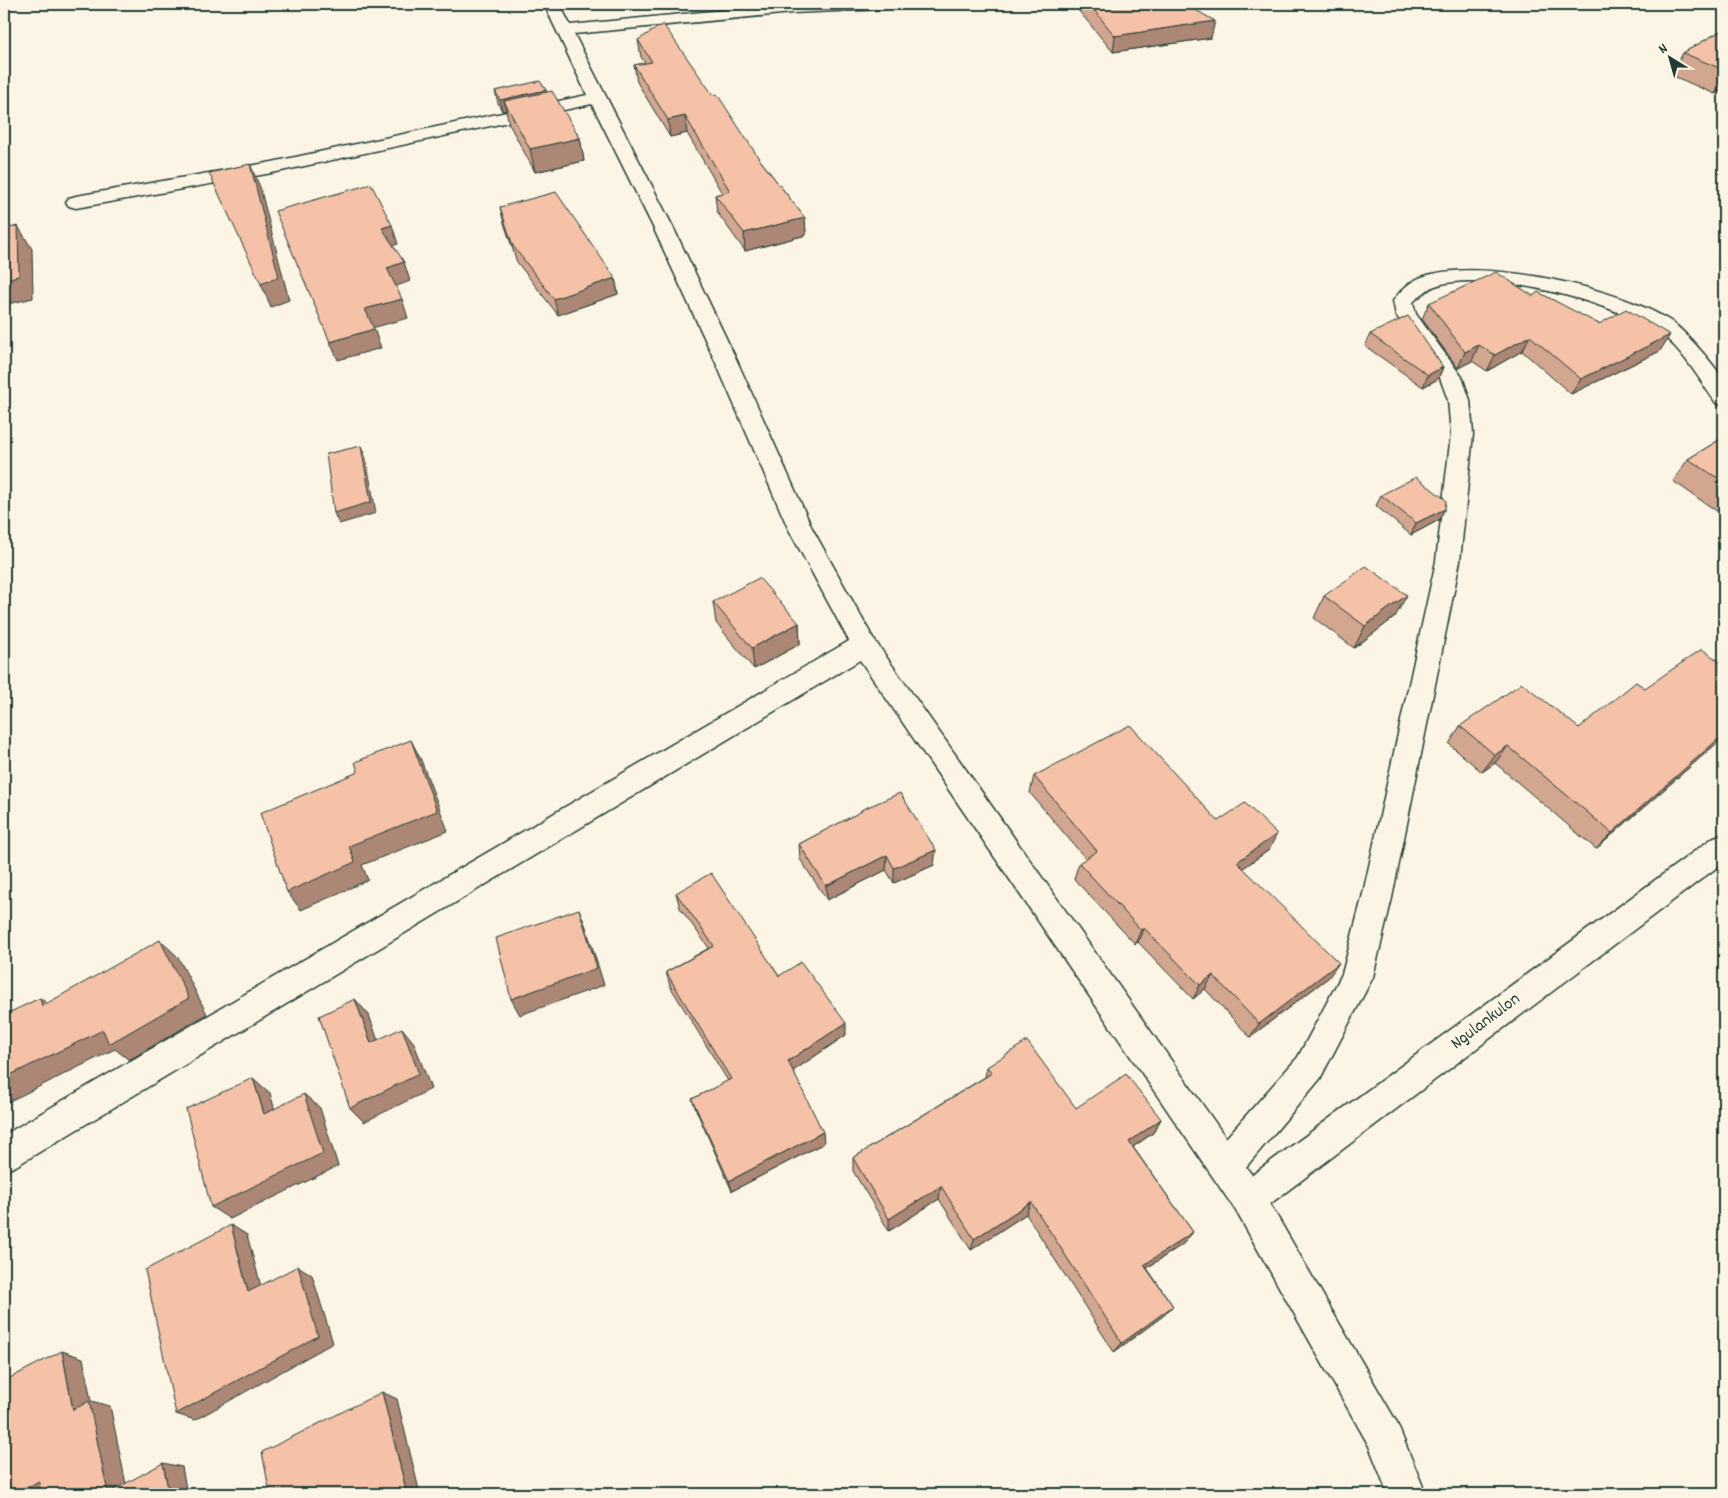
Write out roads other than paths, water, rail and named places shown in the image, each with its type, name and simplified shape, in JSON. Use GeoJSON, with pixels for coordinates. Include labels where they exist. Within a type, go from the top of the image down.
{"type":"FeatureCollection","features":[{"type":"Feature","properties":{"kind":"street"},"geometry":{"type":"LineString","coordinates":[[552,4],[597,98],[663,227],[727,363],[800,528],[864,645],[1248,1199],[1383,1434],[1407,1494]]}},
{"type":"Feature","properties":{"kind":"street"},"geometry":{"type":"LineString","coordinates":[[564,30],[792,8],[883,4]]}},
{"type":"Feature","properties":{"kind":"street"},"geometry":{"type":"LineString","coordinates":[[76,202],[163,188],[270,167],[597,98]]}},
{"type":"Feature","properties":{"kind":"street"},"geometry":{"type":"LineString","coordinates":[[1225,1166],[1309,1068],[1357,977],[1377,898],[1446,570],[1462,434],[1459,400],[1452,377],[1406,314],[1403,301],[1410,293],[1429,281],[1454,275],[1528,280],[1596,298],[1635,312],[1662,326],[1680,339],[1724,398]]}},
{"type":"Feature","properties":{"kind":"street"},"geometry":{"type":"LineString","coordinates":[[4,1154],[864,645]]}},
{"type":"Feature","properties":{"kind":"street","name":"Ngulankulon"},"geometry":{"type":"LineString","coordinates":[[1248,1199],[1724,846]]}}]}
